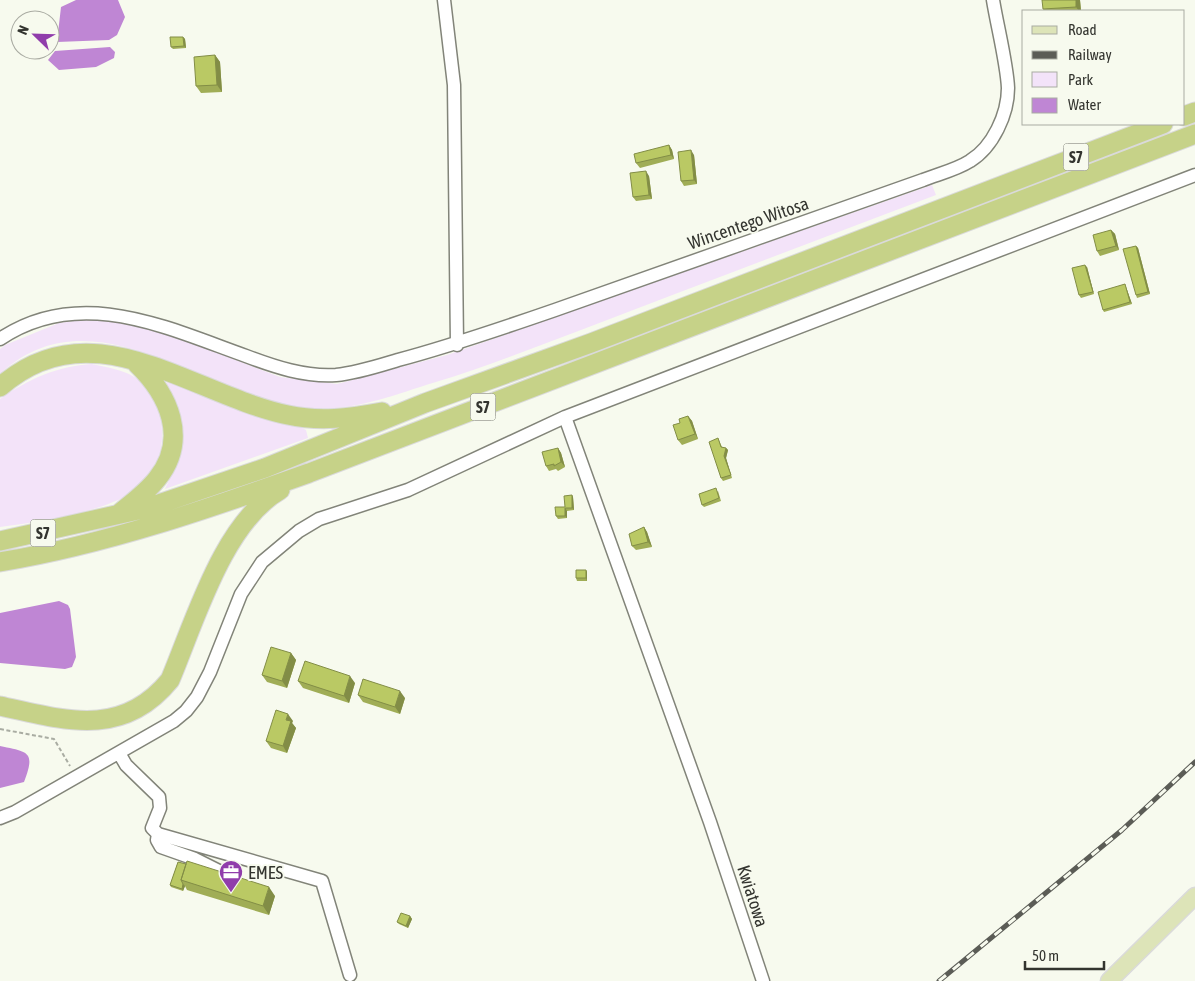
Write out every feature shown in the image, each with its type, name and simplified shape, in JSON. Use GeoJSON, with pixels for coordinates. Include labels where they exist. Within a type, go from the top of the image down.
{"type":"FeatureCollection","features":[{"type":"Feature","properties":{"kind":"highway","name":"S7"},"geometry":{"type":"LineString","coordinates":[[0,541],[116,517],[265,468],[425,403],[600,340],[1160,125]]}},
{"type":"Feature","properties":{"kind":"highway","name":"S7"},"geometry":{"type":"LineString","coordinates":[[0,562],[132,533],[309,473],[1195,134]]}},
{"type":"Feature","properties":{"kind":"highway"},"geometry":{"type":"LineString","coordinates":[[0,387],[25,368],[58,355],[94,352],[111,354],[176,374],[265,408],[306,418],[349,418],[425,403]]}},
{"type":"Feature","properties":{"kind":"highway"},"geometry":{"type":"LineString","coordinates":[[116,517],[157,479],[170,454],[172,422],[168,407],[155,382],[136,362]]}},
{"type":"Feature","properties":{"kind":"highway"},"geometry":{"type":"LineString","coordinates":[[0,706],[71,721],[87,722],[130,713],[158,696],[170,680],[220,560],[232,539],[244,522],[270,496],[309,473]]}},
{"type":"Feature","properties":{"kind":"main road"},"geometry":{"type":"LineString","coordinates":[[1110,980],[1195,896]]}},
{"type":"Feature","properties":{"kind":"street"},"geometry":{"type":"LineString","coordinates":[[444,0],[454,85],[457,345]]}},
{"type":"Feature","properties":{"kind":"street","name":"Wincentego Witosa"},"geometry":{"type":"LineString","coordinates":[[0,339],[19,328],[47,318],[65,314],[106,313],[141,319],[280,368],[299,373],[330,375],[359,371],[457,345],[914,183],[969,161],[986,145],[1004,115],[1008,88],[993,0]]}},
{"type":"Feature","properties":{"kind":"street"},"geometry":{"type":"LineString","coordinates":[[0,818],[15,812],[119,753],[174,721],[186,711],[210,672],[242,594],[262,562],[286,540],[318,519],[408,490],[565,417],[1195,175]]}},
{"type":"Feature","properties":{"kind":"street","name":"Kwiatowa"},"geometry":{"type":"LineString","coordinates":[[565,417],[710,822],[763,981]]}},
{"type":"Feature","properties":{"kind":"street"},"geometry":{"type":"LineString","coordinates":[[119,753],[126,765],[159,797],[160,808],[152,828],[158,834],[322,881],[350,975]]}},
{"type":"Feature","properties":{"kind":"street"},"geometry":{"type":"LineString","coordinates":[[158,834],[157,840],[161,848],[195,859],[216,871],[244,880]]}},
{"type":"Feature","properties":{"kind":"path"},"geometry":{"type":"LineString","coordinates":[[0,729],[54,738],[70,766],[79,769],[82,774]]}},
{"type":"Feature","properties":{"kind":"green space"},"geometry":{"type":"Polygon","coordinates":[[[932,185],[936,195],[491,364],[372,402],[340,408],[305,408],[267,400],[228,387],[150,355],[112,344],[74,341],[36,350],[0,374],[0,349],[5,345],[59,323],[95,318],[160,331],[280,377],[337,384],[447,355],[932,185]]]}},
{"type":"Feature","properties":{"kind":"green space"},"geometry":{"type":"Polygon","coordinates":[[[92,364],[134,376],[145,385],[153,397],[159,411],[162,426],[162,442],[159,457],[153,471],[144,484],[132,493],[103,506],[50,519],[0,527],[0,399],[21,385],[44,375],[79,365],[92,364]]]}},
{"type":"Feature","properties":{"kind":"green space"},"geometry":{"type":"Polygon","coordinates":[[[171,379],[299,426],[306,430],[308,438],[165,489],[176,461],[180,436],[177,412],[166,384],[171,379]]]}},
{"type":"Feature","properties":{"kind":"water"},"geometry":{"type":"Polygon","coordinates":[[[76,0],[118,0],[125,17],[117,35],[109,40],[60,42],[61,7],[76,0]]]}},
{"type":"Feature","properties":{"kind":"water"},"geometry":{"type":"Polygon","coordinates":[[[110,47],[115,52],[114,58],[96,67],[59,70],[48,60],[60,60],[60,51],[110,47]]]}},
{"type":"Feature","properties":{"kind":"water"},"geometry":{"type":"Polygon","coordinates":[[[59,601],[68,605],[70,609],[76,657],[72,667],[65,669],[0,663],[0,613],[59,601]]]}},
{"type":"Feature","properties":{"kind":"water"},"geometry":{"type":"Polygon","coordinates":[[[0,746],[23,752],[27,755],[29,764],[24,782],[0,788],[0,746]]]}},
{"type":"Feature","properties":{"kind":"building"},"geometry":{"type":"Polygon","coordinates":[[[1042,0],[1076,0],[1076,7],[1043,9],[1042,0]]]}},
{"type":"Feature","properties":{"kind":"building"},"geometry":{"type":"Polygon","coordinates":[[[170,37],[183,37],[184,46],[171,47],[170,37]]]}},
{"type":"Feature","properties":{"kind":"building"},"geometry":{"type":"Polygon","coordinates":[[[215,55],[217,85],[196,86],[194,57],[215,55]]]}},
{"type":"Feature","properties":{"kind":"building"},"geometry":{"type":"Polygon","coordinates":[[[669,145],[671,155],[636,163],[634,154],[669,145]]]}},
{"type":"Feature","properties":{"kind":"building"},"geometry":{"type":"Polygon","coordinates":[[[691,150],[694,180],[681,181],[678,152],[691,150]]]}},
{"type":"Feature","properties":{"kind":"building"},"geometry":{"type":"Polygon","coordinates":[[[646,171],[649,195],[633,197],[630,173],[646,171]]]}},
{"type":"Feature","properties":{"kind":"building"},"geometry":{"type":"Polygon","coordinates":[[[1111,230],[1116,246],[1097,251],[1093,235],[1111,230]]]}},
{"type":"Feature","properties":{"kind":"building"},"geometry":{"type":"Polygon","coordinates":[[[1136,246],[1148,292],[1136,295],[1123,249],[1136,246]]]}},
{"type":"Feature","properties":{"kind":"building"},"geometry":{"type":"Polygon","coordinates":[[[1085,265],[1093,292],[1079,295],[1072,268],[1085,265]]]}},
{"type":"Feature","properties":{"kind":"building"},"geometry":{"type":"Polygon","coordinates":[[[1125,284],[1130,302],[1103,310],[1098,292],[1125,284]]]}},
{"type":"Feature","properties":{"kind":"building"},"geometry":{"type":"Polygon","coordinates":[[[688,416],[695,434],[678,440],[673,425],[680,423],[679,419],[688,416]]]}},
{"type":"Feature","properties":{"kind":"building"},"geometry":{"type":"Polygon","coordinates":[[[718,438],[721,447],[726,448],[724,456],[731,475],[721,478],[709,442],[718,438]]]}},
{"type":"Feature","properties":{"kind":"building"},"geometry":{"type":"Polygon","coordinates":[[[558,448],[561,462],[554,466],[554,464],[546,466],[542,452],[558,448]]]}},
{"type":"Feature","properties":{"kind":"building"},"geometry":{"type":"Polygon","coordinates":[[[716,488],[719,498],[702,505],[699,494],[716,488]]]}},
{"type":"Feature","properties":{"kind":"building"},"geometry":{"type":"Polygon","coordinates":[[[572,495],[572,508],[565,508],[565,516],[556,516],[555,507],[565,507],[564,496],[572,495]]]}},
{"type":"Feature","properties":{"kind":"building"},"geometry":{"type":"Polygon","coordinates":[[[644,527],[648,542],[632,546],[629,534],[644,527]]]}},
{"type":"Feature","properties":{"kind":"building"},"geometry":{"type":"Polygon","coordinates":[[[576,570],[586,570],[586,578],[576,578],[576,570]]]}},
{"type":"Feature","properties":{"kind":"building"},"geometry":{"type":"Polygon","coordinates":[[[271,647],[291,653],[282,681],[262,675],[271,647]]]}},
{"type":"Feature","properties":{"kind":"building"},"geometry":{"type":"Polygon","coordinates":[[[305,661],[350,676],[344,696],[298,681],[305,661]]]}},
{"type":"Feature","properties":{"kind":"building"},"geometry":{"type":"Polygon","coordinates":[[[363,679],[400,691],[395,707],[358,695],[363,679]]]}},
{"type":"Feature","properties":{"kind":"building"},"geometry":{"type":"Polygon","coordinates":[[[276,710],[288,714],[286,720],[291,721],[283,746],[266,741],[276,710]]]}},
{"type":"Feature","properties":{"kind":"building"},"geometry":{"type":"Polygon","coordinates":[[[187,861],[269,887],[263,906],[181,880],[187,861]]]}},
{"type":"Feature","properties":{"kind":"building"},"geometry":{"type":"Polygon","coordinates":[[[178,862],[186,864],[181,880],[183,884],[182,889],[170,885],[178,862]]]}},
{"type":"Feature","properties":{"kind":"building"},"geometry":{"type":"Polygon","coordinates":[[[401,913],[410,916],[406,926],[397,922],[401,913]]]}},
{"type":"Feature","properties":{"kind":"railway"},"geometry":{"type":"LineString","coordinates":[[939,981],[1122,830],[1195,762]]}},
{"type":"Feature","properties":{"kind":"place","name":"EMES"},"geometry":{"type":"Point","coordinates":[231,893]}}]}
